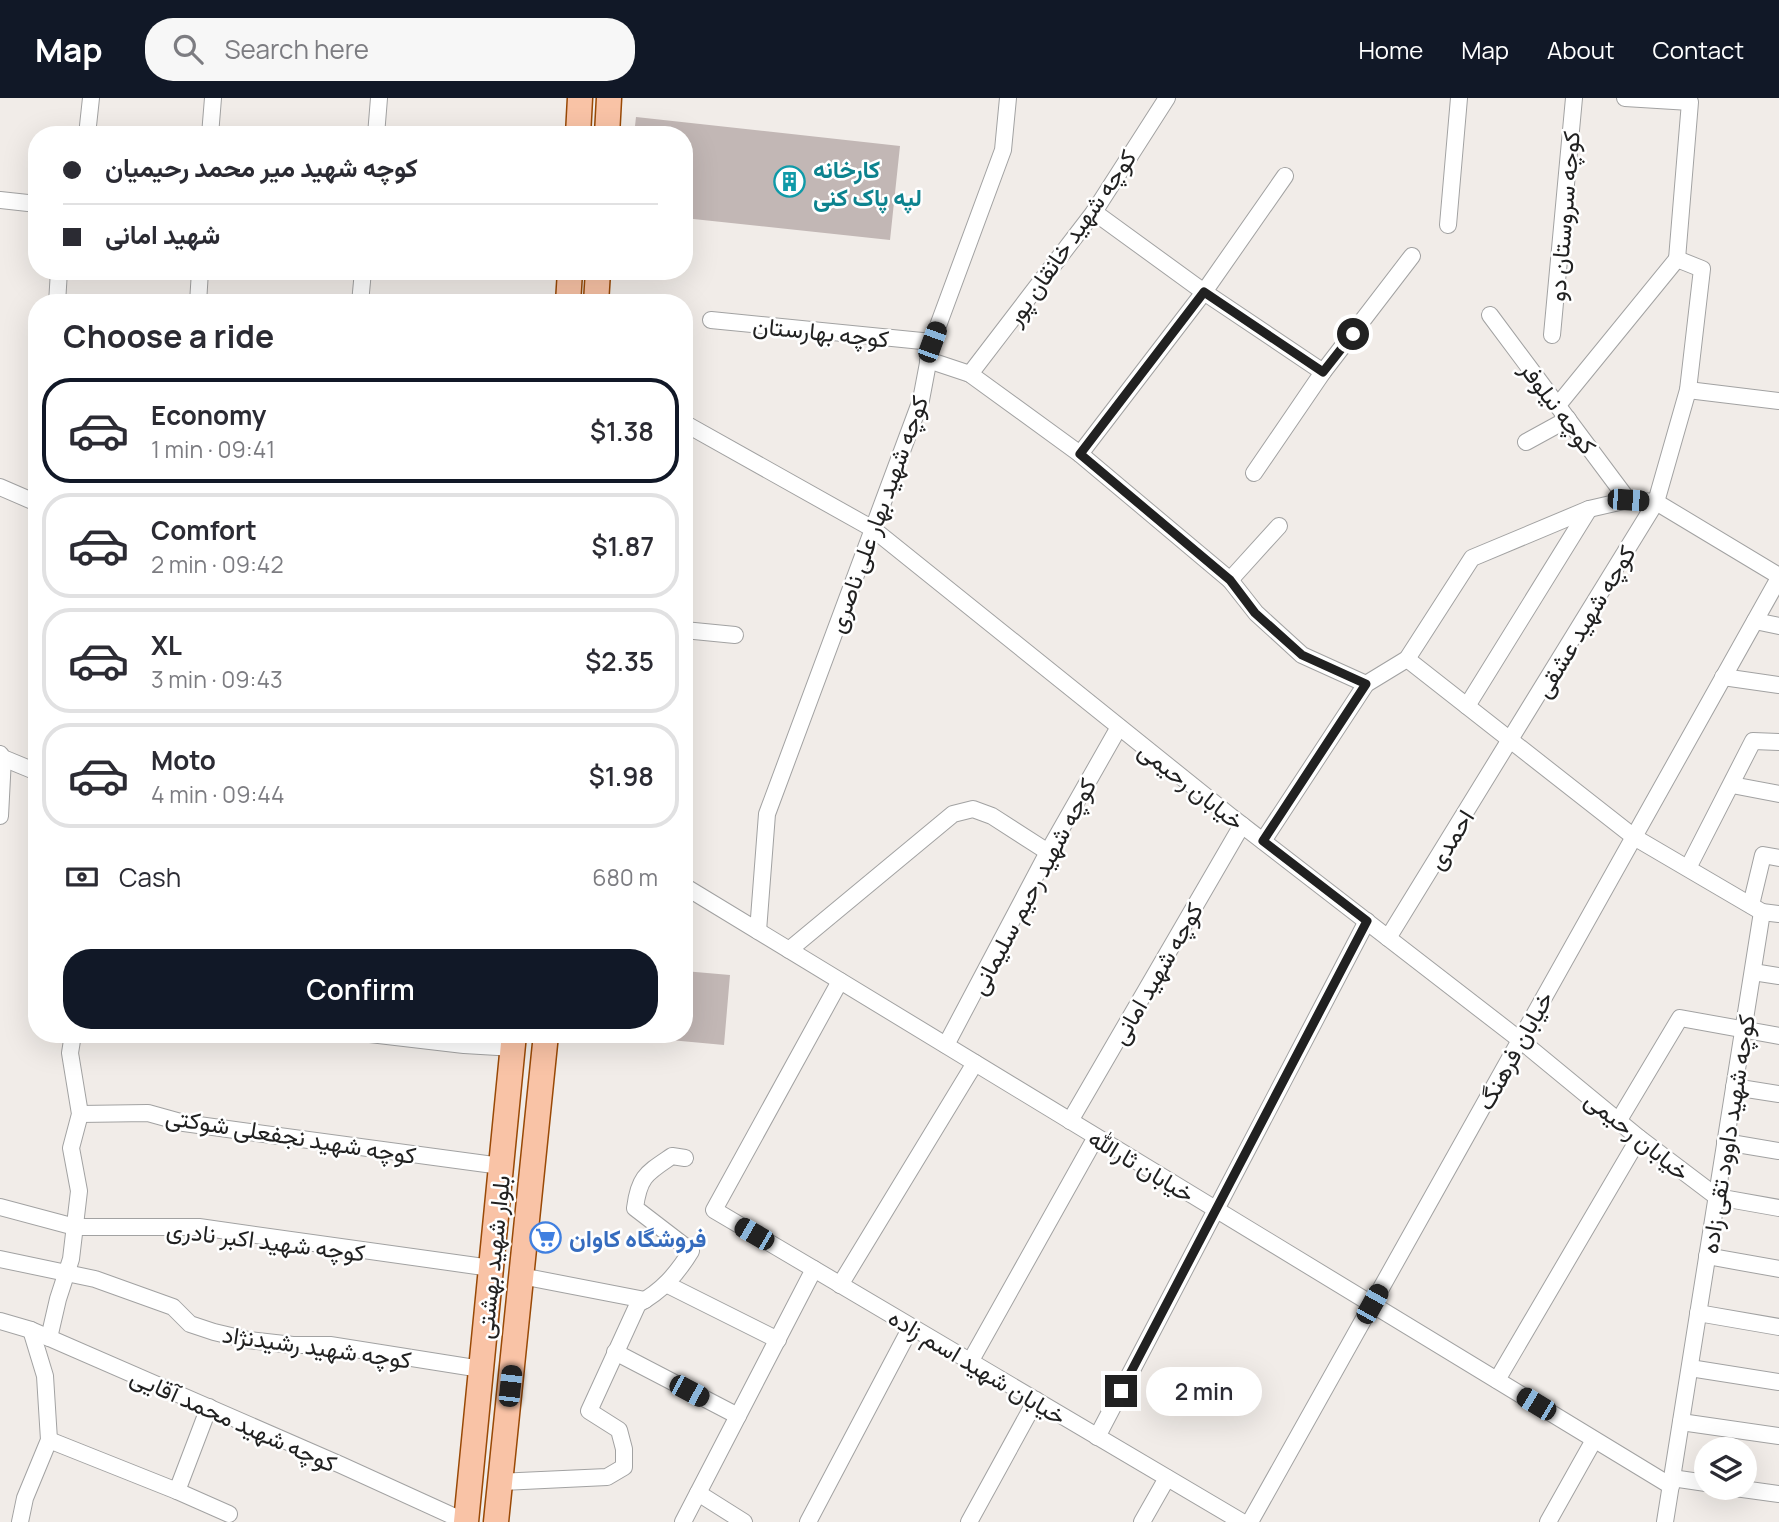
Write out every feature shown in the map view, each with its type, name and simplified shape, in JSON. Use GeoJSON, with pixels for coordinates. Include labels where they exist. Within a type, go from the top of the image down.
{"type":"FeatureCollection","features":[{"type":"Feature","properties":{"kind":"main road"},"geometry":{"type":"LineString","coordinates":[[578,126],[580,98]]}},
{"type":"Feature","properties":{"kind":"main road"},"geometry":{"type":"LineString","coordinates":[[607,126],[609,98]]}},
{"type":"Feature","properties":{"kind":"main road","name":"بلوار شهید بهشتی"},"geometry":{"type":"LineString","coordinates":[[466,1522],[514,1043]]}},
{"type":"Feature","properties":{"kind":"main road","name":"بلوار شهید بهشتی"},"geometry":{"type":"LineString","coordinates":[[498,1519],[545,1043]]}},
{"type":"Feature","properties":{"kind":"street"},"geometry":{"type":"LineString","coordinates":[[88,126],[91,98]]}},
{"type":"Feature","properties":{"kind":"street"},"geometry":{"type":"LineString","coordinates":[[211,126],[213,98]]}},
{"type":"Feature","properties":{"kind":"street"},"geometry":{"type":"LineString","coordinates":[[377,126],[379,98]]}},
{"type":"Feature","properties":{"kind":"street","name":"کوچه شهید بهار علی ناصری"},"geometry":{"type":"LineString","coordinates":[[758,931],[767,814],[921,400],[932,342],[1003,150],[1008,98]]}},
{"type":"Feature","properties":{"kind":"street","name":"کوچه شهید خانقان پور"},"geometry":{"type":"LineString","coordinates":[[970,374],[1094,212],[1151,119],[1167,98]]}},
{"type":"Feature","properties":{"kind":"street"},"geometry":{"type":"LineString","coordinates":[[1448,225],[1459,98]]}},
{"type":"Feature","properties":{"kind":"street","name":"کوچه سروستان دو"},"geometry":{"type":"LineString","coordinates":[[1552,335],[1574,98]]}},
{"type":"Feature","properties":{"kind":"street"},"geometry":{"type":"LineString","coordinates":[[1558,405],[1677,259],[1690,102],[1625,98]]}},
{"type":"Feature","properties":{"kind":"street"},"geometry":{"type":"LineString","coordinates":[[1080,454],[1204,292],[1285,176]]}},
{"type":"Feature","properties":{"kind":"street"},"geometry":{"type":"LineString","coordinates":[[0,200],[28,203]]}},
{"type":"Feature","properties":{"kind":"street"},"geometry":{"type":"LineString","coordinates":[[1094,212],[1204,292],[1323,372]]}},
{"type":"Feature","properties":{"kind":"street"},"geometry":{"type":"LineString","coordinates":[[1254,472],[1323,372],[1412,256]]}},
{"type":"Feature","properties":{"kind":"street","name":"کوچه شهید عشقی"},"geometry":{"type":"LineString","coordinates":[[1511,740],[1656,502],[1688,390],[1702,269],[1677,259]]}},
{"type":"Feature","properties":{"kind":"street","name":"کوچه نیلوفر"},"geometry":{"type":"LineString","coordinates":[[1490,314],[1628,500]]}},
{"type":"Feature","properties":{"kind":"street","name":"کوچه بهارستان"},"geometry":{"type":"LineString","coordinates":[[711,320],[932,342]]}},
{"type":"Feature","properties":{"kind":"street"},"geometry":{"type":"LineString","coordinates":[[928,360],[970,374],[1080,454],[1230,580],[1255,613],[1302,655],[1366,684]]}},
{"type":"Feature","properties":{"kind":"street"},"geometry":{"type":"LineString","coordinates":[[1688,390],[1779,401]]}},
{"type":"Feature","properties":{"kind":"street"},"geometry":{"type":"LineString","coordinates":[[1526,442],[1568,419]]}},
{"type":"Feature","properties":{"kind":"street","name":"خیابان رحیمی"},"geometry":{"type":"LineString","coordinates":[[693,428],[873,529],[1242,825],[1520,1040],[1639,1138],[1717,1197]]}},
{"type":"Feature","properties":{"kind":"street"},"geometry":{"type":"LineString","coordinates":[[0,487],[28,499]]}},
{"type":"Feature","properties":{"kind":"street"},"geometry":{"type":"LineString","coordinates":[[1263,841],[1366,684],[1407,659],[1472,558],[1589,509],[1628,500],[1656,502],[1779,577]]}},
{"type":"Feature","properties":{"kind":"street"},"geometry":{"type":"LineString","coordinates":[[1467,706],[1589,509]]}},
{"type":"Feature","properties":{"kind":"street"},"geometry":{"type":"LineString","coordinates":[[1230,580],[1279,526]]}},
{"type":"Feature","properties":{"kind":"street","name":"خیابان فرهنگ"},"geometry":{"type":"LineString","coordinates":[[1250,1522],[1779,577]]}},
{"type":"Feature","properties":{"kind":"street"},"geometry":{"type":"LineString","coordinates":[[1755,621],[1779,625]]}},
{"type":"Feature","properties":{"kind":"street"},"geometry":{"type":"LineString","coordinates":[[693,630],[734,635]]}},
{"type":"Feature","properties":{"kind":"street"},"geometry":{"type":"LineString","coordinates":[[1407,659],[1634,837],[1757,908],[1779,914]]}},
{"type":"Feature","properties":{"kind":"street"},"geometry":{"type":"LineString","coordinates":[[1723,677],[1779,685]]}},
{"type":"Feature","properties":{"kind":"street","name":"کوچه شهید رحیم سلیمانی"},"geometry":{"type":"LineString","coordinates":[[946,1045],[1048,852],[1119,727]]}},
{"type":"Feature","properties":{"kind":"street","name":"احمدی"},"geometry":{"type":"LineString","coordinates":[[1388,938],[1511,740]]}},
{"type":"Feature","properties":{"kind":"street"},"geometry":{"type":"LineString","coordinates":[[1688,868],[1754,741],[1779,742]]}},
{"type":"Feature","properties":{"kind":"street"},"geometry":{"type":"LineString","coordinates":[[7,758],[28,757]]}},
{"type":"Feature","properties":{"kind":"street"},"geometry":{"type":"LineString","coordinates":[[7,758],[28,768]]}},
{"type":"Feature","properties":{"kind":"street"},"geometry":{"type":"LineString","coordinates":[[0,816],[7,758]]}},
{"type":"Feature","properties":{"kind":"street"},"geometry":{"type":"LineString","coordinates":[[1732,785],[1779,794]]}},
{"type":"Feature","properties":{"kind":"street"},"geometry":{"type":"LineString","coordinates":[[789,950],[953,814],[973,809],[1006,824],[1048,852]]}},
{"type":"Feature","properties":{"kind":"street","name":"کوچه شهید امانی"},"geometry":{"type":"LineString","coordinates":[[1070,1121],[1242,825]]}},
{"type":"Feature","properties":{"kind":"street","name":"کوچه شهید داوود تقی زاده"},"geometry":{"type":"LineString","coordinates":[[1665,1522],[1753,972],[1757,908],[1771,857]]}},
{"type":"Feature","properties":{"kind":"street","name":"خیابان ثارالله"},"geometry":{"type":"LineString","coordinates":[[693,891],[1594,1440],[1672,1482]]}},
{"type":"Feature","properties":{"kind":"street"},"geometry":{"type":"LineString","coordinates":[[1097,1437],[1367,921]]}},
{"type":"Feature","properties":{"kind":"street"},"geometry":{"type":"LineString","coordinates":[[1753,972],[1779,976]]}},
{"type":"Feature","properties":{"kind":"street","name":"خیابان شهید اسم زاده"},"geometry":{"type":"LineString","coordinates":[[840,981],[714,1210],[1242,1522]]}},
{"type":"Feature","properties":{"kind":"street"},"geometry":{"type":"LineString","coordinates":[[1619,1120],[1680,1018],[1779,1036]]}},
{"type":"Feature","properties":{"kind":"street"},"geometry":{"type":"LineString","coordinates":[[49,1338],[71,1259],[79,1191],[71,1148],[80,1114],[70,1053],[72,1043]]}},
{"type":"Feature","properties":{"kind":"street"},"geometry":{"type":"LineString","coordinates":[[447,1043],[489,1043]]}},
{"type":"Feature","properties":{"kind":"street"},"geometry":{"type":"LineString","coordinates":[[840,1285],[975,1063]]}},
{"type":"Feature","properties":{"kind":"street"},"geometry":{"type":"LineString","coordinates":[[1734,1087],[1779,1094]]}},
{"type":"Feature","properties":{"kind":"street","name":"کوچه شهید نجفعلی شوکتی"},"geometry":{"type":"LineString","coordinates":[[80,1114],[148,1113],[242,1131],[501,1166]]}},
{"type":"Feature","properties":{"kind":"street"},"geometry":{"type":"LineString","coordinates":[[970,1362],[1096,1136]]}},
{"type":"Feature","properties":{"kind":"street"},"geometry":{"type":"LineString","coordinates":[[1497,1380],[1639,1138]]}},
{"type":"Feature","properties":{"kind":"street"},"geometry":{"type":"LineString","coordinates":[[1725,1142],[1779,1151]]}},
{"type":"Feature","properties":{"kind":"street"},"geometry":{"type":"LineString","coordinates":[[500,1482],[607,1477],[624,1467],[624,1449],[619,1430],[589,1411],[638,1304],[656,1295],[681,1268],[691,1251],[635,1208],[637,1187],[649,1171],[672,1156],[685,1158]]}},
{"type":"Feature","properties":{"kind":"street"},"geometry":{"type":"LineString","coordinates":[[1717,1197],[1779,1208]]}},
{"type":"Feature","properties":{"kind":"street","name":"کوچه شهید اکبر نادری"},"geometry":{"type":"LineString","coordinates":[[0,1207],[75,1227],[199,1227],[491,1268]]}},
{"type":"Feature","properties":{"kind":"street"},"geometry":{"type":"LineString","coordinates":[[1707,1256],[1779,1269]]}},
{"type":"Feature","properties":{"kind":"street","name":"کوچه شهید رشیدنژاد"},"geometry":{"type":"LineString","coordinates":[[0,1259],[95,1279],[173,1307],[190,1324],[214,1332],[259,1341],[330,1345],[481,1369]]}},
{"type":"Feature","properties":{"kind":"street"},"geometry":{"type":"LineString","coordinates":[[683,1522],[814,1269]]}},
{"type":"Feature","properties":{"kind":"street"},"geometry":{"type":"LineString","coordinates":[[521,1276],[645,1300]]}},
{"type":"Feature","properties":{"kind":"street"},"geometry":{"type":"LineString","coordinates":[[666,1284],[778,1340]]}},
{"type":"Feature","properties":{"kind":"street"},"geometry":{"type":"LineString","coordinates":[[1698,1313],[1779,1327]]}},
{"type":"Feature","properties":{"kind":"street","name":"کوچه شهید محمد آقایی"},"geometry":{"type":"LineString","coordinates":[[0,1321],[49,1338],[466,1522]]}},
{"type":"Feature","properties":{"kind":"street"},"geometry":{"type":"LineString","coordinates":[[808,1522],[911,1327]]}},
{"type":"Feature","properties":{"kind":"street"},"geometry":{"type":"LineString","coordinates":[[20,1522],[25,1498],[49,1440],[45,1376],[32,1331]]}},
{"type":"Feature","properties":{"kind":"street"},"geometry":{"type":"LineString","coordinates":[[615,1352],[738,1416]]}},
{"type":"Feature","properties":{"kind":"street"},"geometry":{"type":"LineString","coordinates":[[1689,1368],[1779,1382]]}},
{"type":"Feature","properties":{"kind":"street"},"geometry":{"type":"LineString","coordinates":[[969,1522],[1036,1400]]}},
{"type":"Feature","properties":{"kind":"street"},"geometry":{"type":"LineString","coordinates":[[177,1491],[209,1408]]}},
{"type":"Feature","properties":{"kind":"street"},"geometry":{"type":"LineString","coordinates":[[1681,1422],[1779,1436]]}},
{"type":"Feature","properties":{"kind":"street"},"geometry":{"type":"LineString","coordinates":[[49,1440],[229,1514]]}},
{"type":"Feature","properties":{"kind":"street"},"geometry":{"type":"LineString","coordinates":[[1548,1522],[1594,1440]]}},
{"type":"Feature","properties":{"kind":"street"},"geometry":{"type":"LineString","coordinates":[[1142,1522],[1167,1478]]}},
{"type":"Feature","properties":{"kind":"street"},"geometry":{"type":"LineString","coordinates":[[1672,1482],[1694,1483]]}},
{"type":"Feature","properties":{"kind":"street"},"geometry":{"type":"LineString","coordinates":[[1757,1491],[1779,1494]]}},
{"type":"Feature","properties":{"kind":"street"},"geometry":{"type":"LineString","coordinates":[[698,1493],[744,1522]]}},
{"type":"Feature","properties":{"kind":"building","name":"کارخانه لپه پاک کنی"},"geometry":{"type":"Polygon","coordinates":[[[636,117],[900,146],[890,240],[693,219],[693,126],[635,126],[636,117]]]}},
{"type":"Feature","properties":{"kind":"building"},"geometry":{"type":"Polygon","coordinates":[[[693,972],[730,975],[724,1045],[693,1042],[693,972]]]}},
{"type":"Feature","properties":{"kind":"place","name":"کارخانه لپه پاک کنی"},"geometry":{"type":"Point","coordinates":[790,182]}},
{"type":"Feature","properties":{"kind":"place","name":"فروشگاه کاوان"},"geometry":{"type":"Point","coordinates":[546,1237]}},
{"type":"Feature","properties":{"kind":"route"},"geometry":{"type":"LineString","coordinates":[[1121,1391],[1367,921],[1263,841],[1366,684],[1302,655],[1255,613],[1230,580],[1080,454],[1204,292],[1323,372],[1353,334]]}}]}
